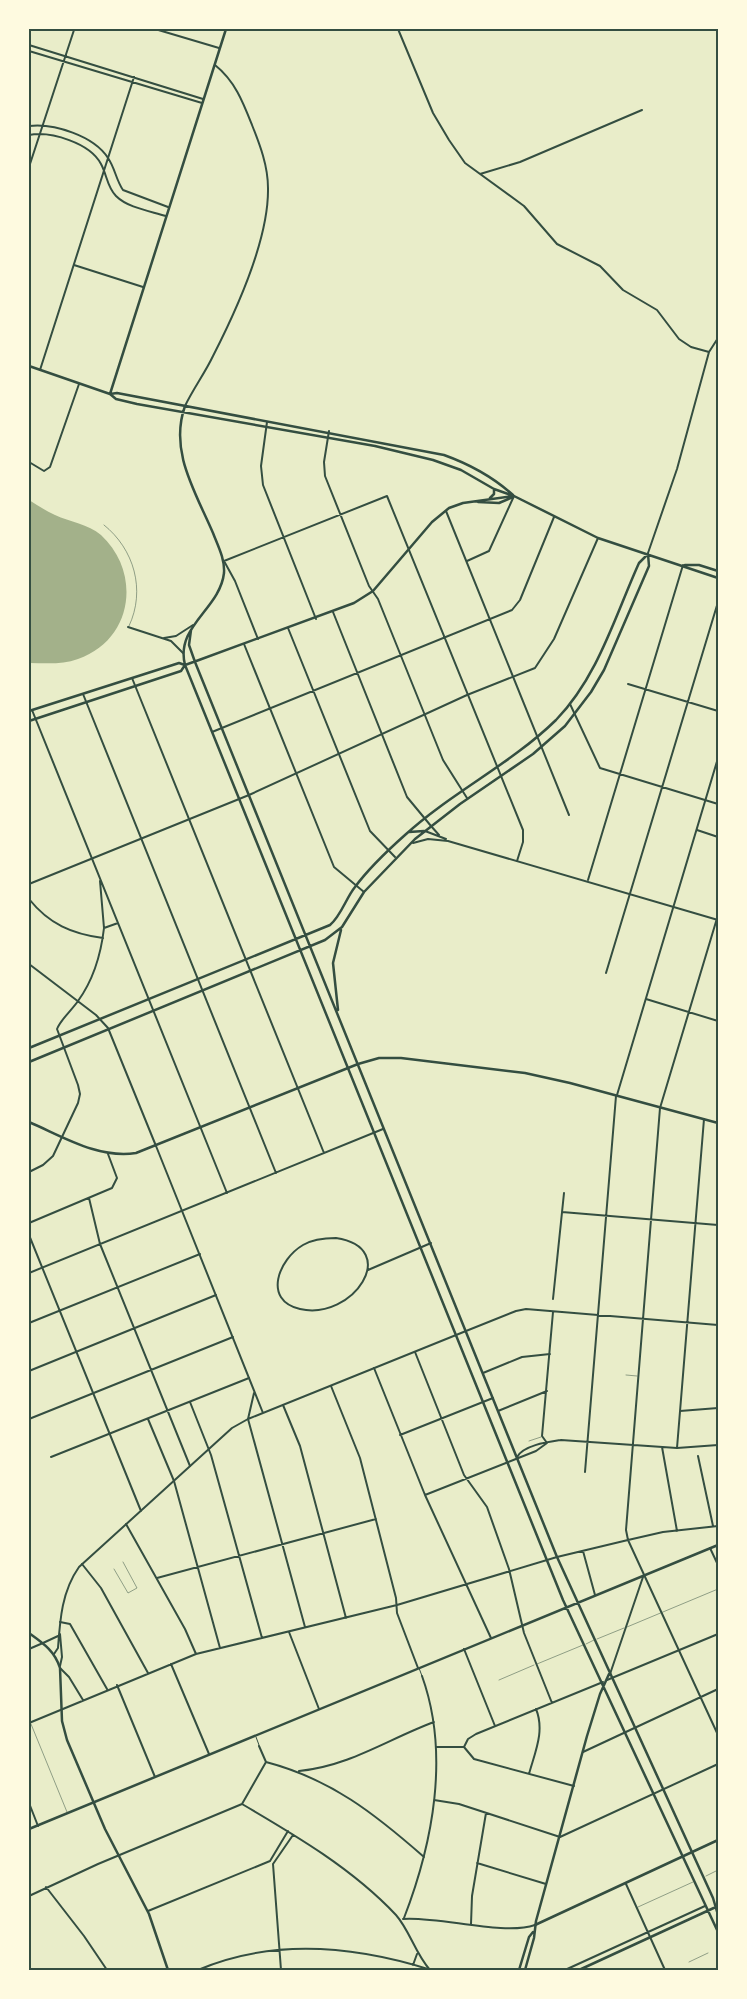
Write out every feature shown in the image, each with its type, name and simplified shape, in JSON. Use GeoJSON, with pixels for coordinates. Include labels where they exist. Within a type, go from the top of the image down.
{"type":"FeatureCollection","features":[{"type":"Feature","properties":{"kind":"main road"},"geometry":{"type":"LineString","coordinates":[[110,394],[226,29]]}},
{"type":"Feature","properties":{"kind":"main road"},"geometry":{"type":"LineString","coordinates":[[29,366],[110,394],[116,399],[266,426],[433,460],[461,470],[494,489],[514,496],[598,538],[684,565],[718,578]]}},
{"type":"Feature","properties":{"kind":"main road"},"geometry":{"type":"LineString","coordinates":[[110,394],[117,393],[268,420],[444,454],[501,484],[514,496]]}},
{"type":"Feature","properties":{"kind":"main road"},"geometry":{"type":"LineString","coordinates":[[185,406],[179,433],[180,450],[224,561],[223,579],[218,590],[185,639],[183,653],[185,665],[546,1561],[704,1906],[718,1932]]}},
{"type":"Feature","properties":{"kind":"main road"},"geometry":{"type":"LineString","coordinates":[[487,500],[493,496],[494,489]]}},
{"type":"Feature","properties":{"kind":"main road"},"geometry":{"type":"LineString","coordinates":[[30,710],[179,663],[185,665],[195,662],[333,612],[373,591],[432,522],[445,510],[459,504],[514,496]]}},
{"type":"Feature","properties":{"kind":"main road"},"geometry":{"type":"LineString","coordinates":[[476,502],[498,503],[514,496]]}},
{"type":"Feature","properties":{"kind":"main road"},"geometry":{"type":"LineString","coordinates":[[29,1048],[296,940],[334,922],[356,886],[388,850],[424,818],[537,737],[570,703],[597,660],[639,563],[648,554]]}},
{"type":"Feature","properties":{"kind":"main road"},"geometry":{"type":"LineString","coordinates":[[340,1019],[334,987],[333,963],[342,927],[364,892],[396,857],[424,831],[541,747],[575,714],[609,660],[649,566],[648,554]]}},
{"type":"Feature","properties":{"kind":"main road"},"geometry":{"type":"LineString","coordinates":[[684,565],[699,565],[718,571]]}},
{"type":"Feature","properties":{"kind":"main road"},"geometry":{"type":"LineString","coordinates":[[191,629],[189,645],[195,662],[557,1557],[576,1603],[704,1877],[717,1906],[718,1915]]}},
{"type":"Feature","properties":{"kind":"main road"},"geometry":{"type":"LineString","coordinates":[[29,721],[181,671],[185,665]]}},
{"type":"Feature","properties":{"kind":"main road"},"geometry":{"type":"LineString","coordinates":[[407,833],[416,830],[424,831]]}},
{"type":"Feature","properties":{"kind":"main road"},"geometry":{"type":"LineString","coordinates":[[29,1062],[63,1046],[310,946],[328,938],[342,927]]}},
{"type":"Feature","properties":{"kind":"main road"},"geometry":{"type":"LineString","coordinates":[[29,1122],[108,1154],[132,1154],[358,1064],[382,1058],[409,1059],[536,1075],[718,1123]]}},
{"type":"Feature","properties":{"kind":"main road"},"geometry":{"type":"LineString","coordinates":[[29,1829],[718,1545]]}},
{"type":"Feature","properties":{"kind":"main road"},"geometry":{"type":"LineString","coordinates":[[29,1633],[54,1654],[60,1667],[62,1709],[67,1740],[118,1855],[148,1911],[168,1970]]}},
{"type":"Feature","properties":{"kind":"main road"},"geometry":{"type":"LineString","coordinates":[[519,1970],[529,1937],[533,1932],[583,1752],[609,1674]]}},
{"type":"Feature","properties":{"kind":"main road"},"geometry":{"type":"LineString","coordinates":[[535,1925],[718,1840]]}},
{"type":"Feature","properties":{"kind":"main road"},"geometry":{"type":"LineString","coordinates":[[579,1970],[717,1906]]}},
{"type":"Feature","properties":{"kind":"main road"},"geometry":{"type":"LineString","coordinates":[[526,1970],[534,1938],[533,1932]]}},
{"type":"Feature","properties":{"kind":"street"},"geometry":{"type":"LineString","coordinates":[[155,29],[220,48]]}},
{"type":"Feature","properties":{"kind":"street"},"geometry":{"type":"LineString","coordinates":[[398,29],[440,126],[460,157],[524,206],[557,244],[600,266],[623,290],[656,310],[678,339],[692,347],[709,352]]}},
{"type":"Feature","properties":{"kind":"street"},"geometry":{"type":"LineString","coordinates":[[29,167],[74,30]]}},
{"type":"Feature","properties":{"kind":"street"},"geometry":{"type":"LineString","coordinates":[[29,45],[203,98]]}},
{"type":"Feature","properties":{"kind":"street"},"geometry":{"type":"LineString","coordinates":[[29,51],[202,103]]}},
{"type":"Feature","properties":{"kind":"street"},"geometry":{"type":"LineString","coordinates":[[185,406],[213,356],[244,287],[258,245],[268,198],[266,166],[245,108],[231,80],[215,65]]}},
{"type":"Feature","properties":{"kind":"street"},"geometry":{"type":"LineString","coordinates":[[40,370],[134,77]]}},
{"type":"Feature","properties":{"kind":"street"},"geometry":{"type":"LineString","coordinates":[[480,174],[509,167],[642,110]]}},
{"type":"Feature","properties":{"kind":"street"},"geometry":{"type":"LineString","coordinates":[[29,126],[43,125],[86,139],[95,144],[108,158],[118,182],[126,192],[168,207]]}},
{"type":"Feature","properties":{"kind":"street"},"geometry":{"type":"LineString","coordinates":[[29,135],[39,134],[82,147],[98,160],[112,192],[119,199],[166,216]]}},
{"type":"Feature","properties":{"kind":"street"},"geometry":{"type":"LineString","coordinates":[[74,265],[143,287]]}},
{"type":"Feature","properties":{"kind":"street"},"geometry":{"type":"LineString","coordinates":[[648,554],[677,469],[709,352],[718,338]]}},
{"type":"Feature","properties":{"kind":"street"},"geometry":{"type":"LineString","coordinates":[[29,462],[46,471],[50,467],[79,384]]}},
{"type":"Feature","properties":{"kind":"street"},"geometry":{"type":"LineString","coordinates":[[268,420],[261,466],[262,478],[283,538],[316,619]]}},
{"type":"Feature","properties":{"kind":"street"},"geometry":{"type":"LineString","coordinates":[[329,431],[324,472],[340,515],[447,768],[468,798]]}},
{"type":"Feature","properties":{"kind":"street"},"geometry":{"type":"LineString","coordinates":[[258,639],[235,581],[224,561],[387,496],[523,834],[517,861]]}},
{"type":"Feature","properties":{"kind":"street"},"geometry":{"type":"LineString","coordinates":[[466,561],[489,551],[514,496]]}},
{"type":"Feature","properties":{"kind":"street"},"geometry":{"type":"LineString","coordinates":[[445,510],[569,815]]}},
{"type":"Feature","properties":{"kind":"street"},"geometry":{"type":"LineString","coordinates":[[212,732],[512,610],[518,605],[554,517]]}},
{"type":"Feature","properties":{"kind":"street"},"geometry":{"type":"LineString","coordinates":[[29,884],[249,795],[467,695],[535,668],[546,653],[598,538]]}},
{"type":"Feature","properties":{"kind":"street"},"geometry":{"type":"LineString","coordinates":[[588,880],[684,565]]}},
{"type":"Feature","properties":{"kind":"street"},"geometry":{"type":"LineString","coordinates":[[606,973],[718,602]]}},
{"type":"Feature","properties":{"kind":"street"},"geometry":{"type":"LineString","coordinates":[[333,612],[407,797],[439,835],[448,841]]}},
{"type":"Feature","properties":{"kind":"street"},"geometry":{"type":"LineString","coordinates":[[162,638],[176,636],[195,624]]}},
{"type":"Feature","properties":{"kind":"street"},"geometry":{"type":"LineString","coordinates":[[128,627],[175,644],[183,653]]}},
{"type":"Feature","properties":{"kind":"street"},"geometry":{"type":"LineString","coordinates":[[288,628],[370,831],[396,857]]}},
{"type":"Feature","properties":{"kind":"street"},"geometry":{"type":"LineString","coordinates":[[244,644],[334,867],[364,892]]}},
{"type":"Feature","properties":{"kind":"street"},"geometry":{"type":"LineString","coordinates":[[132,678],[324,1153]]}},
{"type":"Feature","properties":{"kind":"street"},"geometry":{"type":"LineString","coordinates":[[628,684],[718,711]]}},
{"type":"Feature","properties":{"kind":"street"},"geometry":{"type":"LineString","coordinates":[[83,694],[276,1173]]}},
{"type":"Feature","properties":{"kind":"street"},"geometry":{"type":"LineString","coordinates":[[570,703],[598,767],[718,804]]}},
{"type":"Feature","properties":{"kind":"street"},"geometry":{"type":"LineString","coordinates":[[30,710],[227,1193]]}},
{"type":"Feature","properties":{"kind":"street"},"geometry":{"type":"LineString","coordinates":[[585,1472],[605,1216],[617,1095],[718,758]]}},
{"type":"Feature","properties":{"kind":"street"},"geometry":{"type":"LineString","coordinates":[[696,830],[718,837]]}},
{"type":"Feature","properties":{"kind":"street"},"geometry":{"type":"LineString","coordinates":[[424,831],[439,835]]}},
{"type":"Feature","properties":{"kind":"street"},"geometry":{"type":"LineString","coordinates":[[404,849],[422,840],[448,841],[630,892],[718,919]]}},
{"type":"Feature","properties":{"kind":"street"},"geometry":{"type":"LineString","coordinates":[[29,1172],[50,1160],[80,1094],[58,1035],[57,1026],[78,1001],[96,967],[104,928],[100,879]]}},
{"type":"Feature","properties":{"kind":"street"},"geometry":{"type":"LineString","coordinates":[[29,899],[48,918],[66,930],[103,938]]}},
{"type":"Feature","properties":{"kind":"street"},"geometry":{"type":"LineString","coordinates":[[718,915],[660,1108],[628,1501],[628,1540],[718,1735]]}},
{"type":"Feature","properties":{"kind":"street"},"geometry":{"type":"LineString","coordinates":[[104,928],[118,924]]}},
{"type":"Feature","properties":{"kind":"street"},"geometry":{"type":"LineString","coordinates":[[29,964],[78,1001],[108,1028],[263,1413]]}},
{"type":"Feature","properties":{"kind":"street"},"geometry":{"type":"LineString","coordinates":[[646,999],[718,1021]]}},
{"type":"Feature","properties":{"kind":"street"},"geometry":{"type":"LineString","coordinates":[[677,1448],[704,1119]]}},
{"type":"Feature","properties":{"kind":"street"},"geometry":{"type":"LineString","coordinates":[[29,1273],[384,1129]]}},
{"type":"Feature","properties":{"kind":"street"},"geometry":{"type":"LineString","coordinates":[[29,1223],[109,1190],[116,1184],[116,1174],[108,1154]]}},
{"type":"Feature","properties":{"kind":"street"},"geometry":{"type":"LineString","coordinates":[[553,1298],[564,1193]]}},
{"type":"Feature","properties":{"kind":"street"},"geometry":{"type":"LineString","coordinates":[[89,1198],[100,1244],[190,1466]]}},
{"type":"Feature","properties":{"kind":"street"},"geometry":{"type":"LineString","coordinates":[[562,1212],[718,1225]]}},
{"type":"Feature","properties":{"kind":"street"},"geometry":{"type":"LineString","coordinates":[[29,1235],[141,1511]]}},
{"type":"Feature","properties":{"kind":"street"},"geometry":{"type":"LineString","coordinates":[[368,1270],[366,1256],[355,1244],[336,1238],[318,1239],[299,1248],[286,1260],[279,1271],[278,1288],[286,1301],[293,1306],[313,1310],[325,1309],[343,1302],[355,1293],[364,1281],[368,1270],[431,1244]]}},
{"type":"Feature","properties":{"kind":"street"},"geometry":{"type":"LineString","coordinates":[[29,1323],[200,1254]]}},
{"type":"Feature","properties":{"kind":"street"},"geometry":{"type":"LineString","coordinates":[[29,1371],[216,1295]]}},
{"type":"Feature","properties":{"kind":"street"},"geometry":{"type":"LineString","coordinates":[[83,1700],[60,1667],[62,1657],[60,1622],[67,1589],[82,1564],[232,1428],[248,1419],[516,1311],[526,1309],[718,1325]]}},
{"type":"Feature","properties":{"kind":"street"},"geometry":{"type":"LineString","coordinates":[[547,1443],[542,1436],[554,1312]]}},
{"type":"Feature","properties":{"kind":"street"},"geometry":{"type":"LineString","coordinates":[[29,1419],[233,1336]]}},
{"type":"Feature","properties":{"kind":"street"},"geometry":{"type":"LineString","coordinates":[[415,1352],[467,1478],[488,1507],[509,1573],[522,1625],[552,1703]]}},
{"type":"Feature","properties":{"kind":"street"},"geometry":{"type":"LineString","coordinates":[[483,1374],[522,1358],[550,1354]]}},
{"type":"Feature","properties":{"kind":"street"},"geometry":{"type":"LineString","coordinates":[[374,1368],[425,1495],[491,1638]]}},
{"type":"Feature","properties":{"kind":"street"},"geometry":{"type":"LineString","coordinates":[[51,1457],[249,1378]]}},
{"type":"Feature","properties":{"kind":"street"},"geometry":{"type":"LineString","coordinates":[[331,1386],[360,1458],[404,1632],[422,1676],[434,1722],[436,1747],[434,1800],[424,1857],[404,1918],[400,1921]]}},
{"type":"Feature","properties":{"kind":"street"},"geometry":{"type":"LineString","coordinates":[[255,1391],[248,1419],[305,1628]]}},
{"type":"Feature","properties":{"kind":"street"},"geometry":{"type":"LineString","coordinates":[[498,1410],[546,1391]]}},
{"type":"Feature","properties":{"kind":"street"},"geometry":{"type":"LineString","coordinates":[[400,1435],[493,1398]]}},
{"type":"Feature","properties":{"kind":"street"},"geometry":{"type":"LineString","coordinates":[[190,1402],[209,1449],[262,1638]]}},
{"type":"Feature","properties":{"kind":"street"},"geometry":{"type":"LineString","coordinates":[[283,1405],[300,1446],[346,1618]]}},
{"type":"Feature","properties":{"kind":"street"},"geometry":{"type":"LineString","coordinates":[[680,1411],[718,1408]]}},
{"type":"Feature","properties":{"kind":"street"},"geometry":{"type":"LineString","coordinates":[[148,1419],[174,1481],[220,1648]]}},
{"type":"Feature","properties":{"kind":"street"},"geometry":{"type":"LineString","coordinates":[[425,1495],[536,1451],[547,1443],[564,1440],[677,1448],[718,1445]]}},
{"type":"Feature","properties":{"kind":"street"},"geometry":{"type":"LineString","coordinates":[[662,1447],[677,1531]]}},
{"type":"Feature","properties":{"kind":"street"},"geometry":{"type":"LineString","coordinates":[[698,1456],[713,1526]]}},
{"type":"Feature","properties":{"kind":"street"},"geometry":{"type":"LineString","coordinates":[[157,1578],[376,1519]]}},
{"type":"Feature","properties":{"kind":"street"},"geometry":{"type":"LineString","coordinates":[[126,1524],[186,1629],[196,1654]]}},
{"type":"Feature","properties":{"kind":"street"},"geometry":{"type":"LineString","coordinates":[[30,1723],[107,1689],[196,1654],[397,1605],[467,1586],[557,1557],[667,1532],[718,1526]]}},
{"type":"Feature","properties":{"kind":"street"},"geometry":{"type":"LineString","coordinates":[[710,1548],[718,1565]]}},
{"type":"Feature","properties":{"kind":"street"},"geometry":{"type":"LineString","coordinates":[[583,1551],[596,1595]]}},
{"type":"Feature","properties":{"kind":"street"},"geometry":{"type":"LineString","coordinates":[[82,1564],[101,1588],[148,1673]]}},
{"type":"Feature","properties":{"kind":"street"},"geometry":{"type":"LineString","coordinates":[[609,1674],[644,1574]]}},
{"type":"Feature","properties":{"kind":"street"},"geometry":{"type":"LineString","coordinates":[[60,1622],[70,1624],[107,1689]]}},
{"type":"Feature","properties":{"kind":"street"},"geometry":{"type":"LineString","coordinates":[[289,1631],[319,1709]]}},
{"type":"Feature","properties":{"kind":"street"},"geometry":{"type":"LineString","coordinates":[[29,1649],[54,1639],[60,1634]]}},
{"type":"Feature","properties":{"kind":"street"},"geometry":{"type":"LineString","coordinates":[[54,1654],[57,1650],[60,1634]]}},
{"type":"Feature","properties":{"kind":"street"},"geometry":{"type":"LineString","coordinates":[[464,1746],[470,1737],[718,1634]]}},
{"type":"Feature","properties":{"kind":"street"},"geometry":{"type":"LineString","coordinates":[[464,1649],[495,1726]]}},
{"type":"Feature","properties":{"kind":"street"},"geometry":{"type":"LineString","coordinates":[[171,1664],[209,1754]]}},
{"type":"Feature","properties":{"kind":"street"},"geometry":{"type":"LineString","coordinates":[[117,1685],[156,1777]]}},
{"type":"Feature","properties":{"kind":"street"},"geometry":{"type":"LineString","coordinates":[[583,1752],[718,1689]]}},
{"type":"Feature","properties":{"kind":"street"},"geometry":{"type":"LineString","coordinates":[[529,1774],[541,1730],[540,1719],[536,1709]]}},
{"type":"Feature","properties":{"kind":"street"},"geometry":{"type":"LineString","coordinates":[[299,1771],[329,1766],[357,1756],[434,1722]]}},
{"type":"Feature","properties":{"kind":"street"},"geometry":{"type":"LineString","coordinates":[[255,1735],[266,1762]]}},
{"type":"Feature","properties":{"kind":"street"},"geometry":{"type":"LineString","coordinates":[[464,1746],[474,1759],[574,1786]]}},
{"type":"Feature","properties":{"kind":"street"},"geometry":{"type":"LineString","coordinates":[[436,1747],[464,1746]]}},
{"type":"Feature","properties":{"kind":"street"},"geometry":{"type":"LineString","coordinates":[[266,1762],[299,1771],[367,1809],[424,1857]]}},
{"type":"Feature","properties":{"kind":"street"},"geometry":{"type":"LineString","coordinates":[[29,1896],[118,1855],[242,1804],[266,1762]]}},
{"type":"Feature","properties":{"kind":"street"},"geometry":{"type":"LineString","coordinates":[[434,1800],[460,1804],[560,1837],[718,1764]]}},
{"type":"Feature","properties":{"kind":"street"},"geometry":{"type":"LineString","coordinates":[[29,1803],[38,1826]]}},
{"type":"Feature","properties":{"kind":"street"},"geometry":{"type":"LineString","coordinates":[[242,1804],[288,1831],[346,1872],[400,1921],[417,1954],[431,1970]]}},
{"type":"Feature","properties":{"kind":"street"},"geometry":{"type":"LineString","coordinates":[[471,1924],[477,1863],[486,1813]]}},
{"type":"Feature","properties":{"kind":"street"},"geometry":{"type":"LineString","coordinates":[[148,1911],[270,1861],[288,1831]]}},
{"type":"Feature","properties":{"kind":"street"},"geometry":{"type":"LineString","coordinates":[[280,1970],[274,1864],[293,1835]]}},
{"type":"Feature","properties":{"kind":"street"},"geometry":{"type":"LineString","coordinates":[[270,1861],[274,1864]]}},
{"type":"Feature","properties":{"kind":"street"},"geometry":{"type":"LineString","coordinates":[[477,1863],[546,1884]]}},
{"type":"Feature","properties":{"kind":"street"},"geometry":{"type":"LineString","coordinates":[[626,1883],[666,1970]]}},
{"type":"Feature","properties":{"kind":"street"},"geometry":{"type":"LineString","coordinates":[[46,1887],[84,1936],[107,1970]]}},
{"type":"Feature","properties":{"kind":"street"},"geometry":{"type":"LineString","coordinates":[[714,1902],[718,1900]]}},
{"type":"Feature","properties":{"kind":"street"},"geometry":{"type":"LineString","coordinates":[[566,1970],[704,1906]]}},
{"type":"Feature","properties":{"kind":"street"},"geometry":{"type":"LineString","coordinates":[[404,1918],[522,1928],[535,1925]]}},
{"type":"Feature","properties":{"kind":"street"},"geometry":{"type":"LineString","coordinates":[[198,1970],[237,1957],[278,1950],[330,1949],[431,1970]]}},
{"type":"Feature","properties":{"kind":"street"},"geometry":{"type":"LineString","coordinates":[[413,1965],[417,1954]]}},
{"type":"Feature","properties":{"kind":"lane"},"geometry":{"type":"LineString","coordinates":[[104,525],[125,548],[135,572],[137,601],[128,627]]}},
{"type":"Feature","properties":{"kind":"lane"},"geometry":{"type":"LineString","coordinates":[[626,1375],[638,1376]]}},
{"type":"Feature","properties":{"kind":"lane"},"geometry":{"type":"LineString","coordinates":[[529,1441],[542,1436]]}},
{"type":"Feature","properties":{"kind":"lane"},"geometry":{"type":"LineString","coordinates":[[661,1530],[667,1532]]}},
{"type":"Feature","properties":{"kind":"lane"},"geometry":{"type":"LineString","coordinates":[[114,1570],[128,1593],[137,1588],[123,1562]]}},
{"type":"Feature","properties":{"kind":"lane"},"geometry":{"type":"LineString","coordinates":[[499,1680],[718,1589]]}},
{"type":"Feature","properties":{"kind":"lane"},"geometry":{"type":"LineString","coordinates":[[30,1723],[67,1813]]}},
{"type":"Feature","properties":{"kind":"lane"},"geometry":{"type":"LineString","coordinates":[[704,1877],[718,1870]]}},
{"type":"Feature","properties":{"kind":"lane"},"geometry":{"type":"LineString","coordinates":[[637,1908],[693,1882]]}},
{"type":"Feature","properties":{"kind":"lane"},"geometry":{"type":"LineString","coordinates":[[689,1962],[708,1953]]}},
{"type":"Feature","properties":{"kind":"shaded area"},"geometry":{"type":"Polygon","coordinates":[[[29,500],[55,515],[96,531],[114,550],[122,568],[126,586],[125,604],[120,621],[111,637],[96,650],[72,661],[29,663],[29,500]]]}}]}
